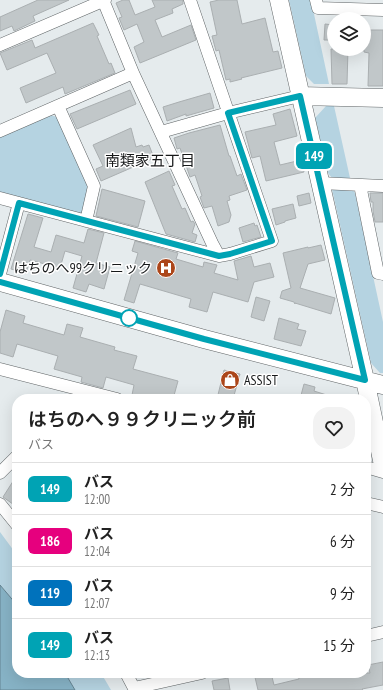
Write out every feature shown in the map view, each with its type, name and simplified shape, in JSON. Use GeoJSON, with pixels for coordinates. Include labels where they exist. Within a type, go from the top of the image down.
{"type":"FeatureCollection","features":[{"type":"Feature","properties":{"kind":"street"},"geometry":{"type":"LineString","coordinates":[[0,45],[103,0],[134,73],[219,256]]}},
{"type":"Feature","properties":{"kind":"street"},"geometry":{"type":"LineString","coordinates":[[0,198],[219,256],[272,241],[190,0]]}},
{"type":"Feature","properties":{"kind":"street"},"geometry":{"type":"LineString","coordinates":[[279,0],[368,394]]}},
{"type":"Feature","properties":{"kind":"street"},"geometry":{"type":"LineString","coordinates":[[316,0],[318,8],[383,10]]}},
{"type":"Feature","properties":{"kind":"street"},"geometry":{"type":"LineString","coordinates":[[0,131],[134,73]]}},
{"type":"Feature","properties":{"kind":"street"},"geometry":{"type":"LineString","coordinates":[[161,132],[228,113],[300,96],[383,98]]}},
{"type":"Feature","properties":{"kind":"street"},"geometry":{"type":"LineString","coordinates":[[58,106],[94,186],[86,221]]}},
{"type":"Feature","properties":{"kind":"street"},"geometry":{"type":"LineString","coordinates":[[320,183],[383,186]]}},
{"type":"Feature","properties":{"kind":"street"},"geometry":{"type":"LineString","coordinates":[[360,185],[378,273],[383,274]]}},
{"type":"Feature","properties":{"kind":"street"},"geometry":{"type":"LineString","coordinates":[[0,274],[19,203]]}},
{"type":"Feature","properties":{"kind":"street"},"geometry":{"type":"LineString","coordinates":[[0,282],[204,339],[383,385]]}},
{"type":"Feature","properties":{"kind":"street"},"geometry":{"type":"LineString","coordinates":[[0,368],[98,394]]}},
{"type":"Feature","properties":{"kind":"street"},"geometry":{"type":"LineString","coordinates":[[371,408],[383,464]]}},
{"type":"Feature","properties":{"kind":"street"},"geometry":{"type":"LineString","coordinates":[[0,473],[12,461]]}},
{"type":"Feature","properties":{"kind":"street"},"geometry":{"type":"LineString","coordinates":[[371,468],[383,472]]}},
{"type":"Feature","properties":{"kind":"street"},"geometry":{"type":"LineString","coordinates":[[0,504],[12,519]]}},
{"type":"Feature","properties":{"kind":"street"},"geometry":{"type":"LineString","coordinates":[[371,504],[383,507]]}},
{"type":"Feature","properties":{"kind":"street"},"geometry":{"type":"LineString","coordinates":[[371,635],[383,632]]}},
{"type":"Feature","properties":{"kind":"street"},"geometry":{"type":"LineString","coordinates":[[129,678],[135,689],[161,678]]}},
{"type":"Feature","properties":{"kind":"shaded area"},"geometry":{"type":"Polygon","coordinates":[[[289,0],[311,0],[329,84],[314,84],[306,76],[289,0]]]}},
{"type":"Feature","properties":{"kind":"shaded area"},"geometry":{"type":"Polygon","coordinates":[[[326,106],[334,106],[350,178],[332,178],[328,173],[315,118],[326,106]]]}},
{"type":"Feature","properties":{"kind":"shaded area"},"geometry":{"type":"Polygon","coordinates":[[[50,115],[57,117],[87,184],[89,191],[84,212],[80,215],[0,193],[0,136],[50,115]]]}},
{"type":"Feature","properties":{"kind":"shaded area"},"geometry":{"type":"Polygon","coordinates":[[[332,189],[352,189],[355,193],[383,322],[383,373],[380,373],[371,363],[332,189]]]}},
{"type":"Feature","properties":{"kind":"shaded area"},"geometry":{"type":"Polygon","coordinates":[[[0,532],[12,548],[12,599],[0,585],[0,532]]]}},
{"type":"Feature","properties":{"kind":"shaded area"},"geometry":{"type":"Polygon","coordinates":[[[0,585],[12,599],[12,678],[68,678],[75,690],[0,690],[0,585]]]}},
{"type":"Feature","properties":{"kind":"shaded area"},"geometry":{"type":"Polygon","coordinates":[[[68,678],[104,678],[111,690],[75,690],[68,678]]]}},
{"type":"Feature","properties":{"kind":"building"},"geometry":{"type":"Polygon","coordinates":[[[38,0],[69,0],[33,16],[35,21],[14,31],[12,26],[0,31],[0,17],[38,0]]]}},
{"type":"Feature","properties":{"kind":"building"},"geometry":{"type":"Polygon","coordinates":[[[123,0],[129,0],[135,15],[155,7],[152,0],[183,0],[183,4],[172,9],[173,13],[155,20],[162,37],[191,25],[196,40],[140,63],[134,47],[144,42],[137,24],[124,30],[119,18],[122,17],[116,3],[123,0]]]}},
{"type":"Feature","properties":{"kind":"building"},"geometry":{"type":"Polygon","coordinates":[[[219,0],[237,0],[242,24],[265,18],[273,52],[278,51],[282,68],[230,82],[230,79],[226,80],[219,50],[216,51],[212,36],[217,35],[210,2],[219,0]]]}},
{"type":"Feature","properties":{"kind":"building"},"geometry":{"type":"Polygon","coordinates":[[[93,23],[99,35],[97,36],[109,64],[111,63],[115,73],[65,94],[63,87],[26,103],[20,88],[56,73],[47,53],[7,70],[0,53],[32,40],[35,48],[93,23]]]}},
{"type":"Feature","properties":{"kind":"building"},"geometry":{"type":"Polygon","coordinates":[[[325,24],[327,24],[327,40],[324,40],[325,24]]]}},
{"type":"Feature","properties":{"kind":"building"},"geometry":{"type":"Polygon","coordinates":[[[371,30],[383,30],[383,86],[368,86],[369,56],[371,56],[371,30]]]}},
{"type":"Feature","properties":{"kind":"building"},"geometry":{"type":"Polygon","coordinates":[[[331,56],[348,56],[347,84],[332,84],[331,56]]]}},
{"type":"Feature","properties":{"kind":"building"},"geometry":{"type":"Polygon","coordinates":[[[130,90],[136,104],[77,129],[70,114],[130,90]]]}},
{"type":"Feature","properties":{"kind":"building"},"geometry":{"type":"Polygon","coordinates":[[[210,93],[214,108],[186,116],[186,114],[167,121],[163,107],[210,93]]]}},
{"type":"Feature","properties":{"kind":"building"},"geometry":{"type":"Polygon","coordinates":[[[290,109],[297,136],[274,142],[280,165],[301,160],[304,172],[266,181],[260,156],[252,158],[245,132],[276,125],[273,114],[290,109]]]}},
{"type":"Feature","properties":{"kind":"building"},"geometry":{"type":"Polygon","coordinates":[[[220,125],[229,156],[237,176],[241,174],[247,190],[229,196],[230,200],[227,201],[231,215],[229,222],[218,226],[212,206],[204,208],[200,197],[202,196],[195,175],[190,177],[180,148],[177,149],[174,138],[220,125]]]}},
{"type":"Feature","properties":{"kind":"building"},"geometry":{"type":"Polygon","coordinates":[[[131,128],[136,147],[149,145],[154,158],[101,181],[96,169],[103,166],[93,145],[131,128]]]}},
{"type":"Feature","properties":{"kind":"building"},"geometry":{"type":"Polygon","coordinates":[[[169,171],[175,185],[172,186],[182,209],[185,208],[191,222],[193,221],[195,224],[192,233],[197,235],[195,242],[166,234],[145,182],[169,171]]]}},
{"type":"Feature","properties":{"kind":"building"},"geometry":{"type":"Polygon","coordinates":[[[102,189],[145,201],[138,227],[96,216],[102,189]]]}},
{"type":"Feature","properties":{"kind":"building"},"geometry":{"type":"Polygon","coordinates":[[[309,193],[311,203],[299,206],[297,196],[309,193]]]}},
{"type":"Feature","properties":{"kind":"building"},"geometry":{"type":"Polygon","coordinates":[[[370,193],[383,193],[383,222],[375,222],[373,202],[371,202],[370,193]]]}},
{"type":"Feature","properties":{"kind":"building"},"geometry":{"type":"Polygon","coordinates":[[[293,204],[296,218],[276,225],[272,209],[293,204]]]}},
{"type":"Feature","properties":{"kind":"building"},"geometry":{"type":"Polygon","coordinates":[[[28,214],[43,218],[34,247],[51,252],[56,235],[84,243],[88,229],[104,233],[96,263],[110,267],[104,289],[89,284],[86,292],[73,288],[82,256],[65,251],[60,268],[30,260],[26,273],[11,269],[28,214]]]}},
{"type":"Feature","properties":{"kind":"building"},"geometry":{"type":"Polygon","coordinates":[[[254,223],[255,226],[257,225],[261,237],[243,242],[239,228],[254,223]]]}},
{"type":"Feature","properties":{"kind":"building"},"geometry":{"type":"Polygon","coordinates":[[[135,241],[178,253],[176,259],[203,267],[204,262],[217,265],[214,273],[238,280],[234,261],[251,256],[254,267],[270,263],[274,277],[254,282],[248,302],[213,292],[207,312],[189,307],[191,299],[140,284],[134,303],[124,300],[138,253],[132,251],[135,241]]]}},
{"type":"Feature","properties":{"kind":"building"},"geometry":{"type":"Polygon","coordinates":[[[321,245],[325,260],[308,264],[300,288],[335,298],[331,314],[295,304],[294,302],[280,298],[282,291],[291,288],[283,253],[321,245]]]}},
{"type":"Feature","properties":{"kind":"building"},"geometry":{"type":"Polygon","coordinates":[[[256,297],[270,301],[264,321],[251,317],[256,297]]]}},
{"type":"Feature","properties":{"kind":"building"},"geometry":{"type":"Polygon","coordinates":[[[6,310],[25,316],[23,323],[64,335],[67,324],[83,328],[80,337],[115,347],[114,350],[137,356],[133,369],[178,381],[174,394],[132,394],[134,385],[106,377],[103,388],[81,382],[82,377],[54,369],[58,356],[17,344],[13,357],[0,353],[0,332],[6,310]]]}},
{"type":"Feature","properties":{"kind":"building"},"geometry":{"type":"Polygon","coordinates":[[[279,318],[299,324],[297,329],[306,331],[301,346],[274,339],[279,318]]]}},
{"type":"Feature","properties":{"kind":"building","name":"ASSIST"},"geometry":{"type":"Polygon","coordinates":[[[224,370],[240,374],[234,394],[218,394],[224,370]]]}},
{"type":"Feature","properties":{"kind":"building"},"geometry":{"type":"Polygon","coordinates":[[[304,384],[315,387],[314,391],[324,394],[301,394],[304,384]]]}},
{"type":"Feature","properties":{"kind":"building"},"geometry":{"type":"Polygon","coordinates":[[[12,483],[12,503],[3,497],[12,483]]]}},
{"type":"Feature","properties":{"kind":"building"},"geometry":{"type":"Polygon","coordinates":[[[383,662],[383,685],[362,689],[363,690],[258,690],[255,678],[272,678],[274,685],[299,678],[371,678],[371,664],[383,662]]]}},
{"type":"Feature","properties":{"kind":"building"},"geometry":{"type":"Polygon","coordinates":[[[228,678],[230,690],[214,690],[212,681],[228,678]]]}},
{"type":"Feature","properties":{"kind":"bus line","name":"149"},"geometry":{"type":"LineString","coordinates":[[0,274],[19,203],[219,256],[272,241],[228,113],[300,96],[365,380],[204,339],[0,282]]}},
{"type":"Feature","properties":{"kind":"place","name":"はちのへ99クリニック"},"geometry":{"type":"Point","coordinates":[166,268]}},
{"type":"Feature","properties":{"kind":"place","name":"ASSIST"},"geometry":{"type":"Point","coordinates":[230,380]}},
{"type":"Feature","properties":{"kind":"district","name":"南類家五丁目"},"geometry":{"type":"Point","coordinates":[150,161]}}]}
